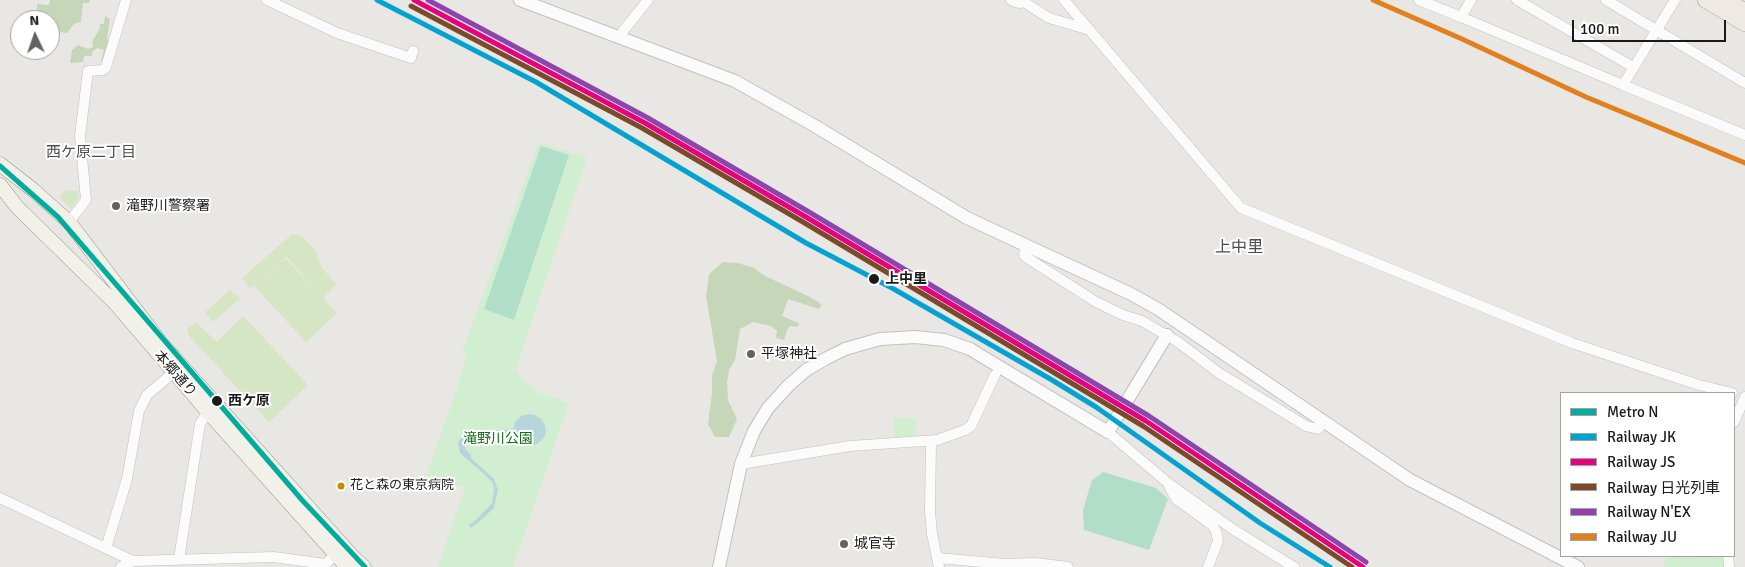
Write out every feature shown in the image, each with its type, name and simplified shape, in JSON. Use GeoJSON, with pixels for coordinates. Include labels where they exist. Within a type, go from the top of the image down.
{"type":"FeatureCollection","features":[{"type":"Feature","properties":{"kind":"main road"},"geometry":{"type":"LineString","coordinates":[[1705,0],[1745,24]]}},
{"type":"Feature","properties":{"kind":"main road"},"geometry":{"type":"LineString","coordinates":[[1726,0],[1745,11]]}},
{"type":"Feature","properties":{"kind":"main road","name":"本郷通り"},"geometry":{"type":"LineString","coordinates":[[0,164],[32,189],[71,226],[162,343],[353,558],[364,567]]}},
{"type":"Feature","properties":{"kind":"main road","name":"本郷通り"},"geometry":{"type":"LineString","coordinates":[[0,185],[17,207],[115,302],[208,412],[347,567]]}},
{"type":"Feature","properties":{"kind":"main road"},"geometry":{"type":"LineString","coordinates":[[58,247],[71,226]]}},
{"type":"Feature","properties":{"kind":"main road"},"geometry":{"type":"LineString","coordinates":[[97,285],[110,275]]}},
{"type":"Feature","properties":{"kind":"street"},"geometry":{"type":"LineString","coordinates":[[71,226],[86,200],[80,136],[88,71],[103,70],[106,67],[126,0]]}},
{"type":"Feature","properties":{"kind":"street"},"geometry":{"type":"LineString","coordinates":[[267,0],[336,33],[411,58],[413,51]]}},
{"type":"Feature","properties":{"kind":"street"},"geometry":{"type":"LineString","coordinates":[[520,0],[735,81],[815,126],[967,218],[1131,294],[1164,312],[1410,480],[1578,567]]}},
{"type":"Feature","properties":{"kind":"street"},"geometry":{"type":"LineString","coordinates":[[621,37],[623,31],[648,0]]}},
{"type":"Feature","properties":{"kind":"street"},"geometry":{"type":"LineString","coordinates":[[1011,0],[1019,3],[1024,2],[1049,18],[1090,30]]}},
{"type":"Feature","properties":{"kind":"street"},"geometry":{"type":"LineString","coordinates":[[1064,0],[1241,208],[1572,344],[1726,392]]}},
{"type":"Feature","properties":{"kind":"street"},"geometry":{"type":"LineString","coordinates":[[1418,0],[1745,135]]}},
{"type":"Feature","properties":{"kind":"street"},"geometry":{"type":"LineString","coordinates":[[1461,17],[1471,0]]}},
{"type":"Feature","properties":{"kind":"street"},"geometry":{"type":"LineString","coordinates":[[1518,0],[1633,67]]}},
{"type":"Feature","properties":{"kind":"street"},"geometry":{"type":"LineString","coordinates":[[1606,0],[1745,83]]}},
{"type":"Feature","properties":{"kind":"street"},"geometry":{"type":"LineString","coordinates":[[1624,85],[1633,67],[1675,0]]}},
{"type":"Feature","properties":{"kind":"street"},"geometry":{"type":"LineString","coordinates":[[1026,245],[1023,253],[1029,259],[1081,293],[1114,310],[1142,321],[1167,335],[1219,373],[1306,426],[1318,429],[1323,422]]}},
{"type":"Feature","properties":{"kind":"street"},"geometry":{"type":"LineString","coordinates":[[1110,429],[1167,335]]}},
{"type":"Feature","properties":{"kind":"street"},"geometry":{"type":"LineString","coordinates":[[719,567],[741,464],[750,439],[763,416],[783,391],[806,370],[852,347],[880,339],[907,337],[944,340],[970,349],[1083,416],[1110,429],[1168,483],[1234,530],[1294,567]]}},
{"type":"Feature","properties":{"kind":"street"},"geometry":{"type":"LineString","coordinates":[[106,548],[127,479],[139,411],[147,396],[174,372]]}},
{"type":"Feature","properties":{"kind":"street"},"geometry":{"type":"LineString","coordinates":[[741,464],[850,446],[931,441],[965,430],[971,426],[995,375]]}},
{"type":"Feature","properties":{"kind":"street"},"geometry":{"type":"LineString","coordinates":[[1735,420],[1745,397]]}},
{"type":"Feature","properties":{"kind":"street"},"geometry":{"type":"LineString","coordinates":[[179,559],[200,424],[208,412]]}},
{"type":"Feature","properties":{"kind":"street"},"geometry":{"type":"LineString","coordinates":[[931,441],[930,511],[932,534],[938,562],[1068,567]]}},
{"type":"Feature","properties":{"kind":"street"},"geometry":{"type":"LineString","coordinates":[[1168,483],[1176,499],[1212,525],[1216,531],[1218,541],[1208,567]]}},
{"type":"Feature","properties":{"kind":"street"},"geometry":{"type":"LineString","coordinates":[[0,498],[133,561]]}},
{"type":"Feature","properties":{"kind":"street"},"geometry":{"type":"LineString","coordinates":[[122,567],[133,561],[179,559],[235,562],[274,557],[324,564],[336,555]]}},
{"type":"Feature","properties":{"kind":"green space"},"geometry":{"type":"Polygon","coordinates":[[[50,0],[90,0],[89,3],[83,3],[81,22],[74,24],[67,33],[60,32],[60,10],[37,10],[37,4],[49,5],[50,0]]]}},
{"type":"Feature","properties":{"kind":"green space"},"geometry":{"type":"Polygon","coordinates":[[[105,16],[110,19],[107,39],[111,42],[104,66],[101,61],[104,50],[97,48],[92,52],[92,56],[84,56],[83,62],[70,63],[72,50],[78,45],[88,49],[93,47],[92,42],[100,28],[100,24],[104,24],[105,16]]]}},
{"type":"Feature","properties":{"kind":"green space","name":"滝野川公園"},"geometry":{"type":"Polygon","coordinates":[[[539,142],[587,158],[516,368],[523,379],[537,392],[569,403],[513,567],[438,567],[465,487],[426,475],[467,354],[462,352],[539,142]]]}},
{"type":"Feature","properties":{"kind":"green space"},"geometry":{"type":"Polygon","coordinates":[[[541,146],[569,155],[514,320],[484,309],[541,146]]]}},
{"type":"Feature","properties":{"kind":"green space"},"geometry":{"type":"Polygon","coordinates":[[[65,190],[78,191],[78,199],[71,209],[59,197],[65,190]]]}},
{"type":"Feature","properties":{"kind":"green space"},"geometry":{"type":"Polygon","coordinates":[[[292,234],[301,236],[315,250],[321,266],[336,285],[323,298],[337,313],[306,342],[254,286],[285,258],[316,290],[286,256],[250,289],[242,278],[292,234]]]}},
{"type":"Feature","properties":{"kind":"green space"},"geometry":{"type":"Polygon","coordinates":[[[723,262],[738,263],[754,268],[765,276],[810,297],[820,303],[821,306],[819,309],[788,299],[782,316],[799,323],[798,327],[790,326],[784,340],[776,338],[777,331],[771,326],[753,322],[740,329],[735,360],[729,370],[727,382],[728,400],[737,419],[729,437],[715,437],[708,424],[712,375],[717,361],[706,296],[709,274],[723,262]]]}},
{"type":"Feature","properties":{"kind":"green space"},"geometry":{"type":"Polygon","coordinates":[[[230,290],[240,298],[213,322],[205,312],[230,290]]]}},
{"type":"Feature","properties":{"kind":"green space"},"geometry":{"type":"Polygon","coordinates":[[[243,316],[308,385],[269,422],[189,336],[187,329],[196,322],[217,342],[243,316]]]}},
{"type":"Feature","properties":{"kind":"green space"},"geometry":{"type":"Polygon","coordinates":[[[894,417],[915,419],[916,441],[895,442],[894,417]]]}},
{"type":"Feature","properties":{"kind":"green space"},"geometry":{"type":"Polygon","coordinates":[[[1103,472],[1156,488],[1168,499],[1149,550],[1084,530],[1083,510],[1092,480],[1103,472]]]}},
{"type":"Feature","properties":{"kind":"green space"},"geometry":{"type":"Polygon","coordinates":[[[1666,557],[1724,557],[1725,567],[1664,567],[1666,557]]]}},
{"type":"Feature","properties":{"kind":"water"},"geometry":{"type":"Polygon","coordinates":[[[535,415],[545,425],[546,433],[537,444],[523,445],[513,434],[485,435],[473,438],[465,444],[465,448],[471,455],[471,458],[494,479],[498,490],[494,508],[471,528],[469,525],[492,503],[494,489],[493,483],[460,453],[458,443],[461,438],[471,433],[513,429],[515,422],[521,416],[535,415]]]}},
{"type":"Feature","properties":{"kind":"metro line","name":"N"},"geometry":{"type":"LineString","coordinates":[[0,166],[58,217],[302,500],[365,567]]}},
{"type":"Feature","properties":{"kind":"rail line","name":"JK"},"geometry":{"type":"LineString","coordinates":[[377,0],[536,82],[806,243],[892,288],[1052,380],[1096,407],[1260,523],[1330,567]]}},
{"type":"Feature","properties":{"kind":"rail line","name":"JS"},"geometry":{"type":"LineString","coordinates":[[414,0],[645,123],[806,217],[1146,421],[1363,567]]}},
{"type":"Feature","properties":{"kind":"rail line","name":"N'EX"},"geometry":{"type":"LineString","coordinates":[[428,0],[648,118],[809,212],[1149,416],[1366,562]]}},
{"type":"Feature","properties":{"kind":"rail line","name":"JU"},"geometry":{"type":"LineString","coordinates":[[1373,0],[1586,97],[1745,163]]}},
{"type":"Feature","properties":{"kind":"rail line","name":"日光列車"},"geometry":{"type":"LineString","coordinates":[[411,6],[642,128],[803,222],[1143,426],[1352,567]]}},
{"type":"Feature","properties":{"kind":"place","name":"滝野川警察署"},"geometry":{"type":"Point","coordinates":[116,206]}},
{"type":"Feature","properties":{"kind":"place","name":"上中里"},"geometry":{"type":"Point","coordinates":[874,279]}},
{"type":"Feature","properties":{"kind":"place","name":"平塚神社"},"geometry":{"type":"Point","coordinates":[751,354]}},
{"type":"Feature","properties":{"kind":"place","name":"西ケ原"},"geometry":{"type":"Point","coordinates":[217,401]}},
{"type":"Feature","properties":{"kind":"place","name":"花と森の東京病院"},"geometry":{"type":"Point","coordinates":[341,486]}},
{"type":"Feature","properties":{"kind":"place","name":"城官寺"},"geometry":{"type":"Point","coordinates":[844,544]}},
{"type":"Feature","properties":{"kind":"district","name":"西ケ原二丁目"},"geometry":{"type":"Point","coordinates":[91,153]}},
{"type":"Feature","properties":{"kind":"district","name":"上中里"},"geometry":{"type":"Point","coordinates":[1239,248]}}]}
